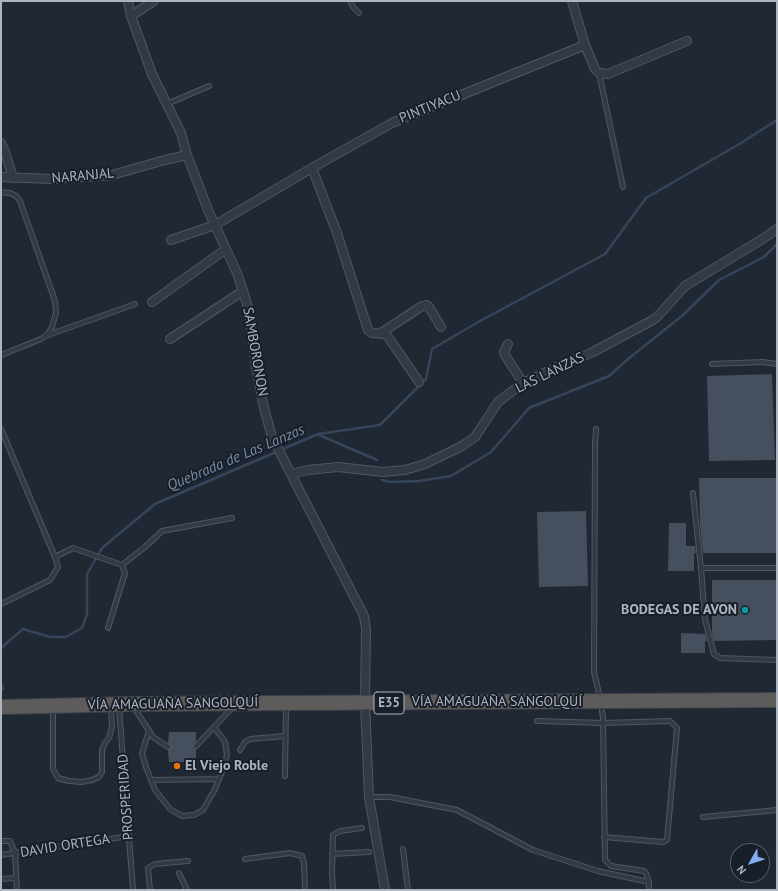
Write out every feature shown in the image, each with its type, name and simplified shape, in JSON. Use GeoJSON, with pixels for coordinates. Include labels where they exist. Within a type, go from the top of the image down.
{"type":"FeatureCollection","features":[{"type":"Feature","properties":{"kind":"highway","name":"VÍA AMAGUAÑA SANGOLQUÍ"},"geometry":{"type":"LineString","coordinates":[[1,707],[286,703],[777,700]]}},
{"type":"Feature","properties":{"kind":"street","name":"SAMBORONON"},"geometry":{"type":"LineString","coordinates":[[128,1],[131,16],[152,74],[181,133],[187,155],[215,225],[237,273],[243,291],[249,310],[256,367],[264,408],[272,437],[364,616],[366,629],[365,703],[369,797],[385,890]]}},
{"type":"Feature","properties":{"kind":"street"},"geometry":{"type":"LineString","coordinates":[[131,16],[154,1]]}},
{"type":"Feature","properties":{"kind":"street"},"geometry":{"type":"LineString","coordinates":[[572,1],[584,45],[595,69],[599,73],[608,74],[687,41]]}},
{"type":"Feature","properties":{"kind":"street","name":"PINTIYACU"},"geometry":{"type":"LineString","coordinates":[[171,240],[215,225],[392,123],[584,45]]}},
{"type":"Feature","properties":{"kind":"street"},"geometry":{"type":"LineString","coordinates":[[1,143],[6,152],[13,178]]}},
{"type":"Feature","properties":{"kind":"street","name":"NARANJAL"},"geometry":{"type":"LineString","coordinates":[[1,178],[51,179],[112,175],[187,155]]}},
{"type":"Feature","properties":{"kind":"street"},"geometry":{"type":"LineString","coordinates":[[312,168],[338,233],[368,330],[386,334],[419,382]]}},
{"type":"Feature","properties":{"kind":"street","name":"LAS LANZAS"},"geometry":{"type":"LineString","coordinates":[[289,471],[338,467],[383,472],[405,470],[426,464],[462,446],[475,437],[498,402],[522,384],[591,353],[651,321],[657,317],[685,286],[777,229]]}},
{"type":"Feature","properties":{"kind":"street"},"geometry":{"type":"LineString","coordinates":[[152,302],[226,249]]}},
{"type":"Feature","properties":{"kind":"street"},"geometry":{"type":"LineString","coordinates":[[170,339],[243,291]]}},
{"type":"Feature","properties":{"kind":"street"},"geometry":{"type":"LineString","coordinates":[[381,333],[422,306],[426,305],[429,307],[441,327]]}},
{"type":"Feature","properties":{"kind":"street"},"geometry":{"type":"LineString","coordinates":[[508,344],[505,348],[505,355],[522,384]]}},
{"type":"Feature","properties":{"kind":"lane"},"geometry":{"type":"LineString","coordinates":[[350,1],[359,13]]}},
{"type":"Feature","properties":{"kind":"lane"},"geometry":{"type":"LineString","coordinates":[[599,73],[623,187]]}},
{"type":"Feature","properties":{"kind":"lane"},"geometry":{"type":"LineString","coordinates":[[167,104],[209,86]]}},
{"type":"Feature","properties":{"kind":"lane"},"geometry":{"type":"LineString","coordinates":[[1,192],[10,192],[20,201],[55,301],[56,313],[52,327],[47,335]]}},
{"type":"Feature","properties":{"kind":"lane"},"geometry":{"type":"LineString","coordinates":[[1,355],[47,335],[135,304]]}},
{"type":"Feature","properties":{"kind":"lane"},"geometry":{"type":"LineString","coordinates":[[712,364],[763,362],[777,364]]}},
{"type":"Feature","properties":{"kind":"lane"},"geometry":{"type":"LineString","coordinates":[[1,429],[58,567],[50,580],[1,604]]}},
{"type":"Feature","properties":{"kind":"lane"},"geometry":{"type":"LineString","coordinates":[[596,429],[594,672],[603,723],[604,837],[606,860],[611,866],[644,870],[649,882],[650,890]]}},
{"type":"Feature","properties":{"kind":"lane"},"geometry":{"type":"LineString","coordinates":[[693,493],[706,620],[714,654],[720,658],[777,660]]}},
{"type":"Feature","properties":{"kind":"lane"},"geometry":{"type":"LineString","coordinates":[[55,557],[73,548],[112,563],[122,565],[145,548],[162,531],[232,518]]}},
{"type":"Feature","properties":{"kind":"lane"},"geometry":{"type":"LineString","coordinates":[[108,628],[125,573],[122,565]]}},
{"type":"Feature","properties":{"kind":"lane"},"geometry":{"type":"LineString","coordinates":[[701,568],[777,568]]}},
{"type":"Feature","properties":{"kind":"lane"},"geometry":{"type":"LineString","coordinates":[[285,776],[286,703]]}},
{"type":"Feature","properties":{"kind":"lane"},"geometry":{"type":"LineString","coordinates":[[196,746],[236,704]]}},
{"type":"Feature","properties":{"kind":"lane"},"geometry":{"type":"LineString","coordinates":[[53,706],[53,769],[58,778],[82,782],[99,777],[102,772],[102,750],[104,742],[109,738],[120,705],[149,730],[154,737],[168,747]]}},
{"type":"Feature","properties":{"kind":"lane","name":"PROSPERIDAD"},"geometry":{"type":"LineString","coordinates":[[120,705],[132,890]]}},
{"type":"Feature","properties":{"kind":"lane"},"geometry":{"type":"LineString","coordinates":[[537,721],[603,723],[670,721],[676,728],[667,840],[662,842],[604,837]]}},
{"type":"Feature","properties":{"kind":"lane"},"geometry":{"type":"LineString","coordinates":[[149,730],[142,754],[151,780],[155,790],[170,809],[182,816],[194,815],[203,810],[219,779],[227,755],[225,742],[214,727]]}},
{"type":"Feature","properties":{"kind":"lane"},"geometry":{"type":"LineString","coordinates":[[240,750],[245,742],[250,739],[285,736]]}},
{"type":"Feature","properties":{"kind":"lane"},"geometry":{"type":"LineString","coordinates":[[151,780],[219,779]]}},
{"type":"Feature","properties":{"kind":"lane"},"geometry":{"type":"LineString","coordinates":[[369,797],[390,797],[457,810],[533,850],[598,871],[649,882]]}},
{"type":"Feature","properties":{"kind":"lane"},"geometry":{"type":"LineString","coordinates":[[703,817],[777,810]]}},
{"type":"Feature","properties":{"kind":"lane"},"geometry":{"type":"LineString","coordinates":[[333,890],[332,837],[334,833],[362,828]]}},
{"type":"Feature","properties":{"kind":"lane","name":"DAVID ORTEGA"},"geometry":{"type":"LineString","coordinates":[[1,855],[129,836]]}},
{"type":"Feature","properties":{"kind":"lane"},"geometry":{"type":"LineString","coordinates":[[1,841],[10,841],[15,853],[17,890]]}},
{"type":"Feature","properties":{"kind":"lane"},"geometry":{"type":"LineString","coordinates":[[403,849],[408,890]]}},
{"type":"Feature","properties":{"kind":"lane"},"geometry":{"type":"LineString","coordinates":[[332,854],[369,852]]}},
{"type":"Feature","properties":{"kind":"lane"},"geometry":{"type":"LineString","coordinates":[[245,859],[290,853],[302,856],[304,863],[305,890]]}},
{"type":"Feature","properties":{"kind":"lane"},"geometry":{"type":"LineString","coordinates":[[150,890],[148,868],[155,864],[188,861]]}},
{"type":"Feature","properties":{"kind":"lane"},"geometry":{"type":"LineString","coordinates":[[180,873],[187,890]]}},
{"type":"Feature","properties":{"kind":"lane"},"geometry":{"type":"LineString","coordinates":[[1,878],[16,878]]}},
{"type":"Feature","properties":{"kind":"building"},"geometry":{"type":"Polygon","coordinates":[[[772,374],[775,460],[709,461],[707,376],[772,374]]]}},
{"type":"Feature","properties":{"kind":"building"},"geometry":{"type":"Polygon","coordinates":[[[699,478],[777,478],[777,553],[703,553],[700,526],[699,478]]]}},
{"type":"Feature","properties":{"kind":"building"},"geometry":{"type":"Polygon","coordinates":[[[586,511],[588,586],[539,587],[537,512],[586,511]]]}},
{"type":"Feature","properties":{"kind":"building"},"geometry":{"type":"Polygon","coordinates":[[[669,523],[686,523],[686,546],[695,546],[696,553],[694,553],[694,571],[668,571],[669,523]]]}},
{"type":"Feature","properties":{"kind":"building","name":"BODEGAS DE AVON"},"geometry":{"type":"Polygon","coordinates":[[[712,580],[777,580],[777,640],[714,641],[712,634],[712,580]]]}},
{"type":"Feature","properties":{"kind":"building"},"geometry":{"type":"Polygon","coordinates":[[[681,633],[705,634],[707,641],[705,641],[705,653],[681,653],[681,633]]]}},
{"type":"Feature","properties":{"kind":"building"},"geometry":{"type":"Polygon","coordinates":[[[169,732],[196,732],[196,741],[193,748],[196,749],[196,762],[169,762],[168,750],[171,747],[168,743],[169,732]]]}},
{"type":"Feature","properties":{"kind":"waterway","name":"Quebrada de Las Lanzas"},"geometry":{"type":"LineString","coordinates":[[1,648],[23,629],[50,637],[66,637],[82,628],[87,614],[87,574],[102,548],[155,504],[318,434],[380,425],[426,379],[432,349],[480,321],[605,254],[646,198],[741,143],[777,120]]}},
{"type":"Feature","properties":{"kind":"waterway"},"geometry":{"type":"LineString","coordinates":[[382,480],[390,482],[419,481],[451,476],[491,452],[529,408],[609,376],[683,315],[719,280],[764,257],[777,244]]}},
{"type":"Feature","properties":{"kind":"waterway"},"geometry":{"type":"LineString","coordinates":[[319,435],[377,460]]}},
{"type":"Feature","properties":{"kind":"waterway","name":"Quebrada de Las Lanzas"},"geometry":{"type":"LineString","coordinates":[[1,684],[3,689]]}},
{"type":"Feature","properties":{"kind":"place","name":"BODEGAS DE AVON"},"geometry":{"type":"Point","coordinates":[745,610]}},
{"type":"Feature","properties":{"kind":"place","name":"El Viejo Roble"},"geometry":{"type":"Point","coordinates":[177,766]}}]}
